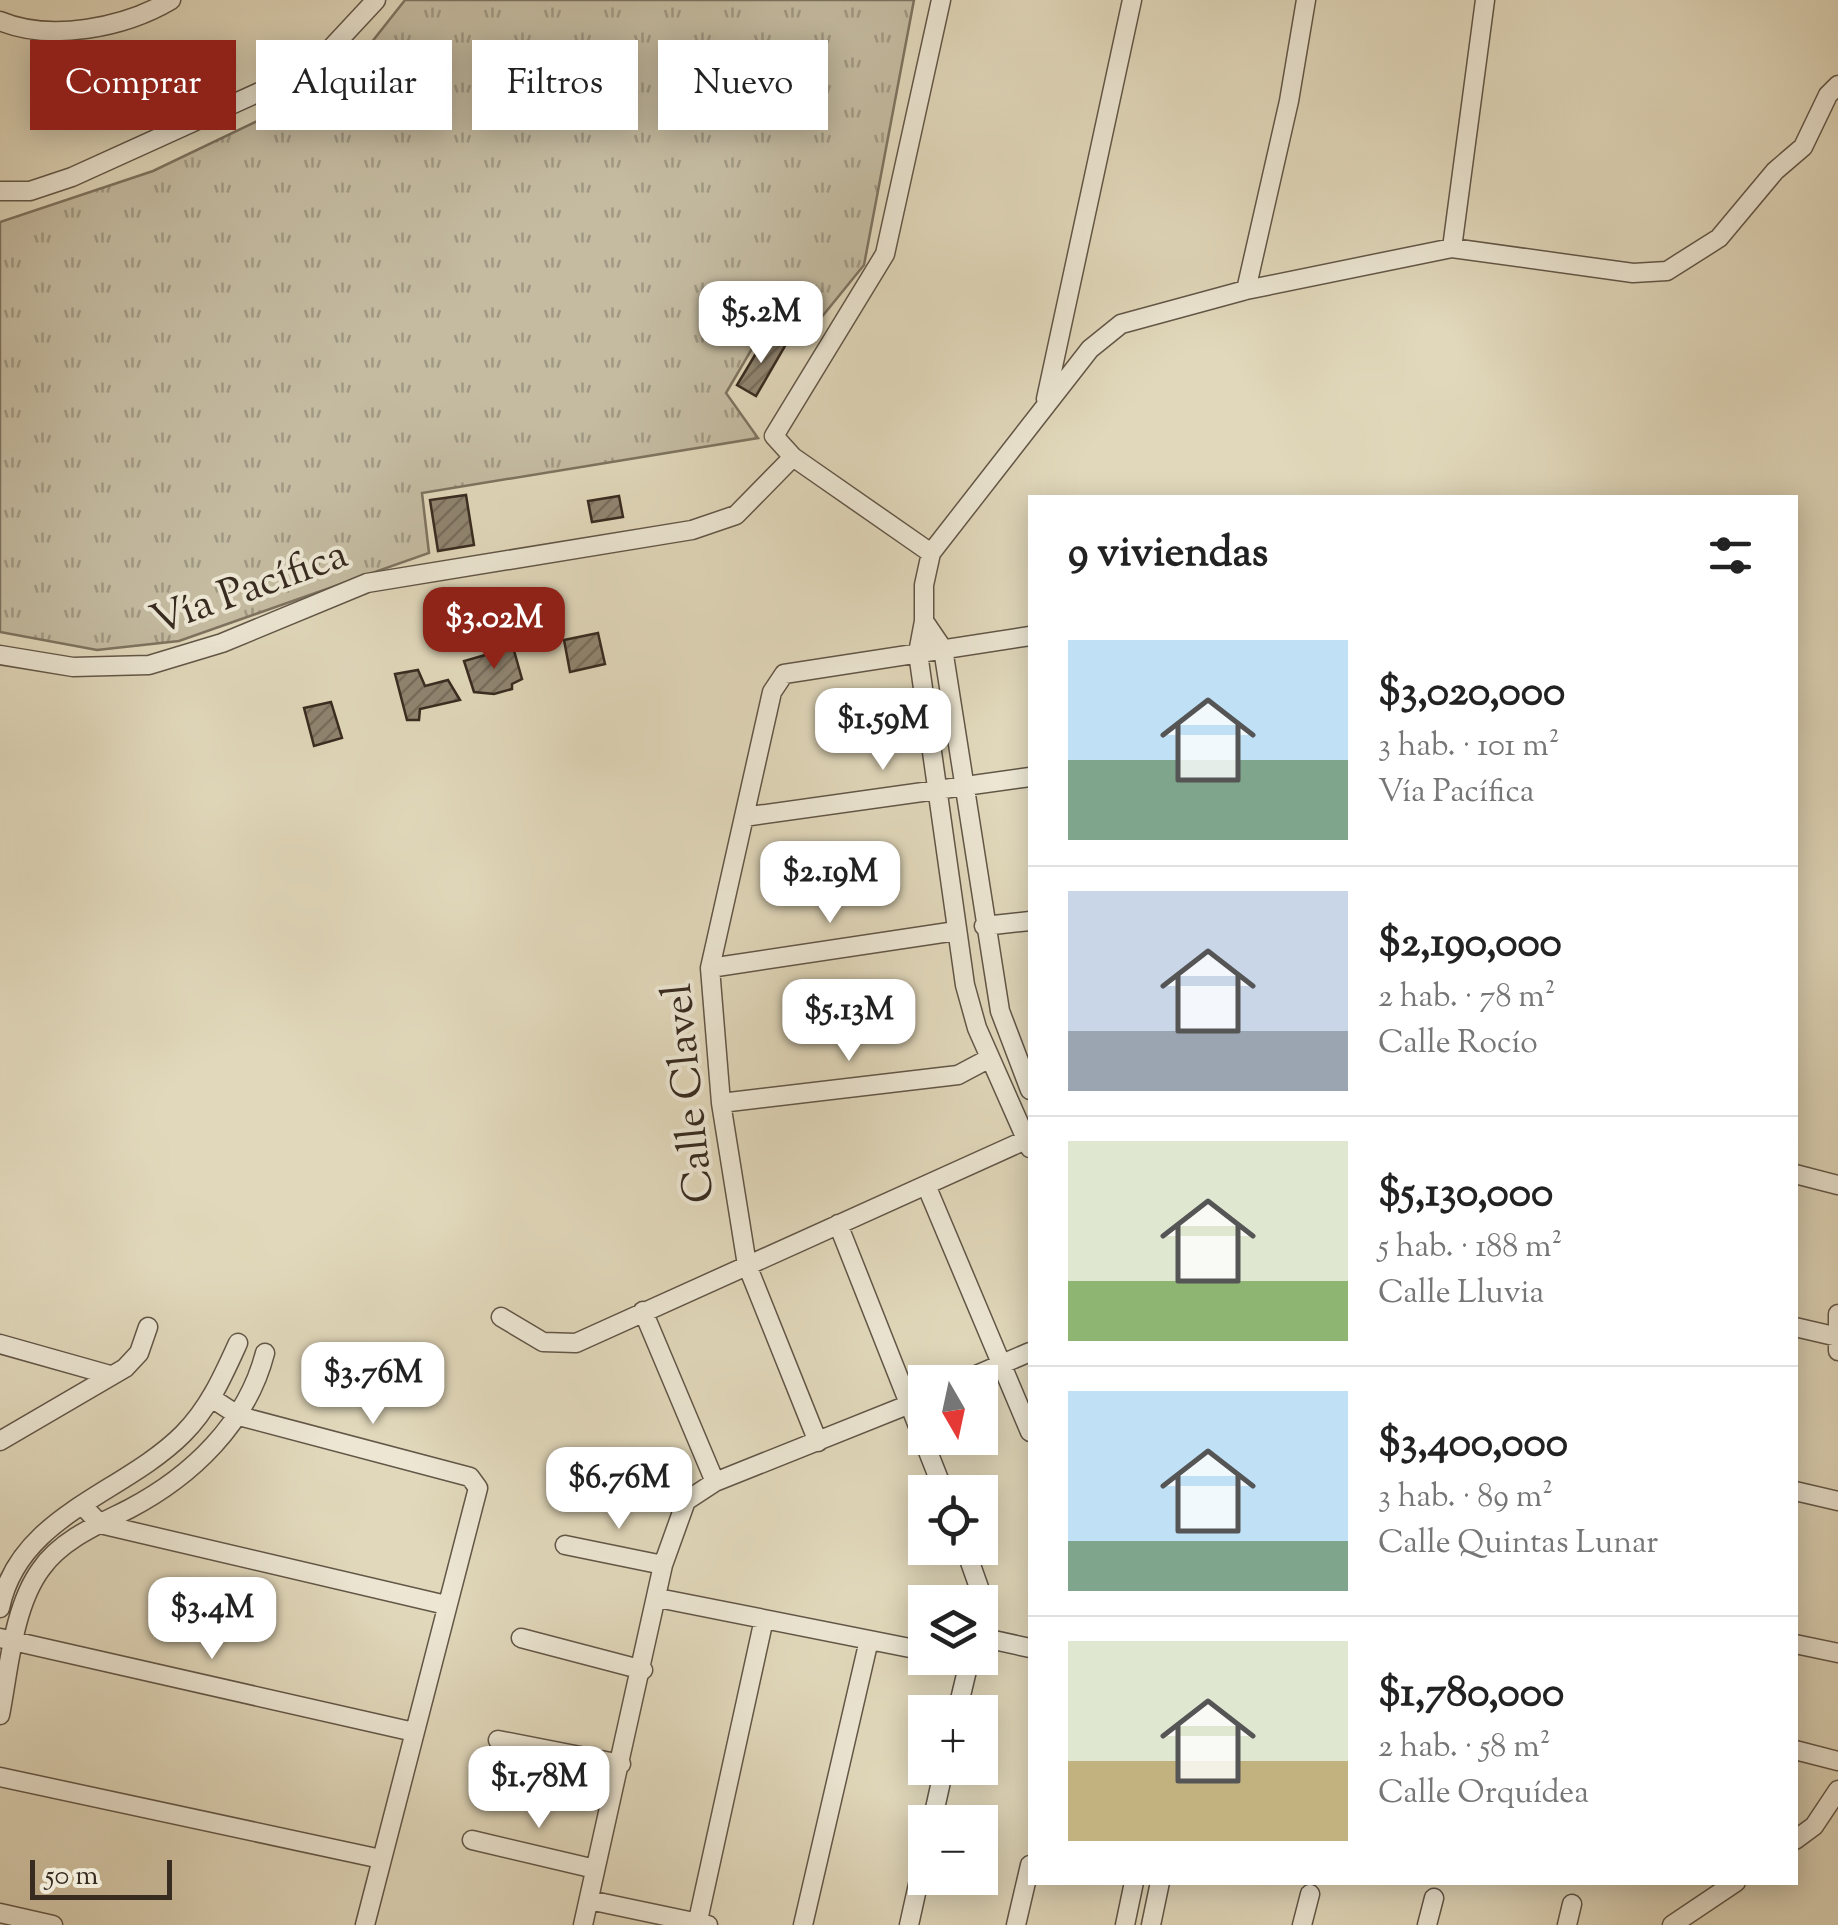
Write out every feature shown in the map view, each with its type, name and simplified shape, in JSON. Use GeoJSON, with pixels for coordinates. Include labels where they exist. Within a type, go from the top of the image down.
{"type":"FeatureCollection","features":[{"type":"Feature","properties":{"kind":"street"},"geometry":{"type":"LineString","coordinates":[[0,21],[26,32],[94,27],[170,0]]}},
{"type":"Feature","properties":{"kind":"street"},"geometry":{"type":"LineString","coordinates":[[0,191],[30,190],[72,177],[288,79],[323,56],[376,0]]}},
{"type":"Feature","properties":{"kind":"street"},"geometry":{"type":"LineString","coordinates":[[930,552],[793,457],[777,442],[775,432],[885,254],[941,0]]}},
{"type":"Feature","properties":{"kind":"street"},"geometry":{"type":"LineString","coordinates":[[1044,404],[1132,0]]}},
{"type":"Feature","properties":{"kind":"street"},"geometry":{"type":"LineString","coordinates":[[1246,290],[1306,0]]}},
{"type":"Feature","properties":{"kind":"street"},"geometry":{"type":"LineString","coordinates":[[1452,248],[1485,0]]}},
{"type":"Feature","properties":{"kind":"street"},"geometry":{"type":"LineString","coordinates":[[1028,1140],[971,1009],[956,930],[918,653],[930,552],[1090,349],[1122,324],[1246,290],[1452,248],[1633,273],[1668,271],[1719,238],[1775,171],[1803,147],[1838,85]]}},
{"type":"Feature","properties":{"kind":"street","name":"Vía Pacífica"},"geometry":{"type":"LineString","coordinates":[[0,656],[73,668],[148,665],[222,642],[367,583],[692,530],[736,515],[793,457]]}},
{"type":"Feature","properties":{"kind":"street"},"geometry":{"type":"LineString","coordinates":[[924,622],[942,649],[1000,1011],[1028,1085]]}},
{"type":"Feature","properties":{"kind":"street"},"geometry":{"type":"LineString","coordinates":[[918,653],[1028,636]]}},
{"type":"Feature","properties":{"kind":"street","name":"Calle Clavel"},"geometry":{"type":"LineString","coordinates":[[818,1442],[747,1265],[720,1103],[710,968],[772,692],[784,674],[918,653]]}},
{"type":"Feature","properties":{"kind":"street"},"geometry":{"type":"LineString","coordinates":[[744,817],[1028,777]]}},
{"type":"Feature","properties":{"kind":"street"},"geometry":{"type":"LineString","coordinates":[[984,926],[1028,920]]}},
{"type":"Feature","properties":{"kind":"street"},"geometry":{"type":"LineString","coordinates":[[710,968],[956,930]]}},
{"type":"Feature","properties":{"kind":"street"},"geometry":{"type":"LineString","coordinates":[[720,1103],[958,1075],[990,1058]]}},
{"type":"Feature","properties":{"kind":"street"},"geometry":{"type":"LineString","coordinates":[[501,1317],[543,1342],[576,1343],[1028,1142]]}},
{"type":"Feature","properties":{"kind":"street"},"geometry":{"type":"LineString","coordinates":[[1798,1175],[1838,1185]]}},
{"type":"Feature","properties":{"kind":"street"},"geometry":{"type":"LineString","coordinates":[[926,1185],[1028,1427]]}},
{"type":"Feature","properties":{"kind":"street"},"geometry":{"type":"LineString","coordinates":[[838,1224],[908,1379]]}},
{"type":"Feature","properties":{"kind":"street"},"geometry":{"type":"LineString","coordinates":[[643,1311],[715,1482]]}},
{"type":"Feature","properties":{"kind":"street"},"geometry":{"type":"LineString","coordinates":[[1798,1327],[1837,1341],[1838,1314]]}},
{"type":"Feature","properties":{"kind":"street"},"geometry":{"type":"LineString","coordinates":[[0,1442],[139,1353],[148,1327]]}},
{"type":"Feature","properties":{"kind":"street"},"geometry":{"type":"LineString","coordinates":[[0,1608],[3,1580],[48,1526],[137,1471],[183,1434],[212,1399],[238,1343]]}},
{"type":"Feature","properties":{"kind":"street"},"geometry":{"type":"LineString","coordinates":[[0,1344],[110,1375]]}},
{"type":"Feature","properties":{"kind":"street"},"geometry":{"type":"LineString","coordinates":[[0,1715],[7,1640],[42,1567],[66,1544],[151,1497],[184,1472],[239,1416],[265,1353]]}},
{"type":"Feature","properties":{"kind":"street"},"geometry":{"type":"LineString","coordinates":[[998,1366],[1028,1353]]}},
{"type":"Feature","properties":{"kind":"street"},"geometry":{"type":"LineString","coordinates":[[212,1399],[239,1416],[470,1477],[478,1493],[364,1925]]}},
{"type":"Feature","properties":{"kind":"street"},"geometry":{"type":"LineString","coordinates":[[583,1925],[643,1670],[663,1565],[686,1502],[715,1482],[908,1405]]}},
{"type":"Feature","properties":{"kind":"street"},"geometry":{"type":"LineString","coordinates":[[1798,1492],[1838,1501]]}},
{"type":"Feature","properties":{"kind":"street"},"geometry":{"type":"LineString","coordinates":[[82,1504],[100,1524],[446,1605]]}},
{"type":"Feature","properties":{"kind":"street"},"geometry":{"type":"LineString","coordinates":[[565,1544],[663,1565]]}},
{"type":"Feature","properties":{"kind":"street"},"geometry":{"type":"LineString","coordinates":[[3,1580],[31,1586]]}},
{"type":"Feature","properties":{"kind":"street"},"geometry":{"type":"LineString","coordinates":[[658,1598],[908,1648]]}},
{"type":"Feature","properties":{"kind":"street"},"geometry":{"type":"LineString","coordinates":[[588,1900],[701,1924],[764,1619]]}},
{"type":"Feature","properties":{"kind":"street"},"geometry":{"type":"LineString","coordinates":[[521,1638],[643,1670]]}},
{"type":"Feature","properties":{"kind":"street"},"geometry":{"type":"LineString","coordinates":[[7,1640],[414,1732]]}},
{"type":"Feature","properties":{"kind":"street"},"geometry":{"type":"LineString","coordinates":[[803,1925],[870,1640]]}},
{"type":"Feature","properties":{"kind":"street"},"geometry":{"type":"LineString","coordinates":[[998,1641],[1028,1648]]}},
{"type":"Feature","properties":{"kind":"street"},"geometry":{"type":"LineString","coordinates":[[1798,1645],[1838,1653]]}},
{"type":"Feature","properties":{"kind":"street"},"geometry":{"type":"LineString","coordinates":[[498,1740],[620,1764]]}},
{"type":"Feature","properties":{"kind":"street"},"geometry":{"type":"LineString","coordinates":[[1798,1751],[1838,1761]]}},
{"type":"Feature","properties":{"kind":"street"},"geometry":{"type":"LineString","coordinates":[[0,1778],[382,1859]]}},
{"type":"Feature","properties":{"kind":"street"},"geometry":{"type":"LineString","coordinates":[[1798,1838],[1814,1826],[1838,1790]]}},
{"type":"Feature","properties":{"kind":"street"},"geometry":{"type":"LineString","coordinates":[[472,1840],[595,1869]]}},
{"type":"Feature","properties":{"kind":"street"},"geometry":{"type":"LineString","coordinates":[[1016,1925],[1028,1873]]}},
{"type":"Feature","properties":{"kind":"street"},"geometry":{"type":"LineString","coordinates":[[1125,1925],[1133,1885]]}},
{"type":"Feature","properties":{"kind":"street"},"geometry":{"type":"LineString","coordinates":[[1151,1925],[1159,1885]]}},
{"type":"Feature","properties":{"kind":"street"},"geometry":{"type":"LineString","coordinates":[[1672,1925],[1732,1885]]}},
{"type":"Feature","properties":{"kind":"street"},"geometry":{"type":"LineString","coordinates":[[1302,1925],[1310,1894]]}},
{"type":"Feature","properties":{"kind":"street"},"geometry":{"type":"LineString","coordinates":[[908,1925],[915,1895]]}},
{"type":"Feature","properties":{"kind":"street"},"geometry":{"type":"LineString","coordinates":[[1427,1925],[1434,1898]]}},
{"type":"Feature","properties":{"kind":"street"},"geometry":{"type":"LineString","coordinates":[[1567,1925],[1572,1904]]}},
{"type":"Feature","properties":{"kind":"street"},"geometry":{"type":"LineString","coordinates":[[0,1912],[53,1925]]}},
{"type":"Feature","properties":{"kind":"green space"},"geometry":{"type":"Polygon","coordinates":[[[405,0],[914,0],[864,265],[803,340],[767,323],[726,393],[758,438],[422,493],[429,553],[179,641],[97,650],[0,632],[0,222],[153,171],[256,122],[256,130],[452,130],[452,40],[373,40],[405,0]]]}},
{"type":"Feature","properties":{"kind":"building"},"geometry":{"type":"Polygon","coordinates":[[[767,335],[785,346],[756,396],[737,385],[767,335]]]}},
{"type":"Feature","properties":{"kind":"building"},"geometry":{"type":"Polygon","coordinates":[[[466,495],[474,545],[438,551],[430,500],[466,495]]]}},
{"type":"Feature","properties":{"kind":"building"},"geometry":{"type":"Polygon","coordinates":[[[619,496],[623,517],[592,522],[588,501],[619,496]]]}},
{"type":"Feature","properties":{"kind":"building"},"geometry":{"type":"Polygon","coordinates":[[[502,592],[514,636],[490,642],[481,595],[502,592]]]}},
{"type":"Feature","properties":{"kind":"building"},"geometry":{"type":"Polygon","coordinates":[[[598,633],[605,664],[570,672],[564,640],[598,633]]]}},
{"type":"Feature","properties":{"kind":"building"},"geometry":{"type":"Polygon","coordinates":[[[513,647],[522,679],[512,684],[512,689],[494,694],[474,692],[464,661],[513,647]]]}},
{"type":"Feature","properties":{"kind":"building"},"geometry":{"type":"Polygon","coordinates":[[[418,670],[425,686],[448,680],[460,700],[420,709],[419,720],[407,720],[395,674],[418,670]]]}},
{"type":"Feature","properties":{"kind":"building"},"geometry":{"type":"Polygon","coordinates":[[[331,702],[342,738],[314,746],[304,708],[331,702]]]}}]}
